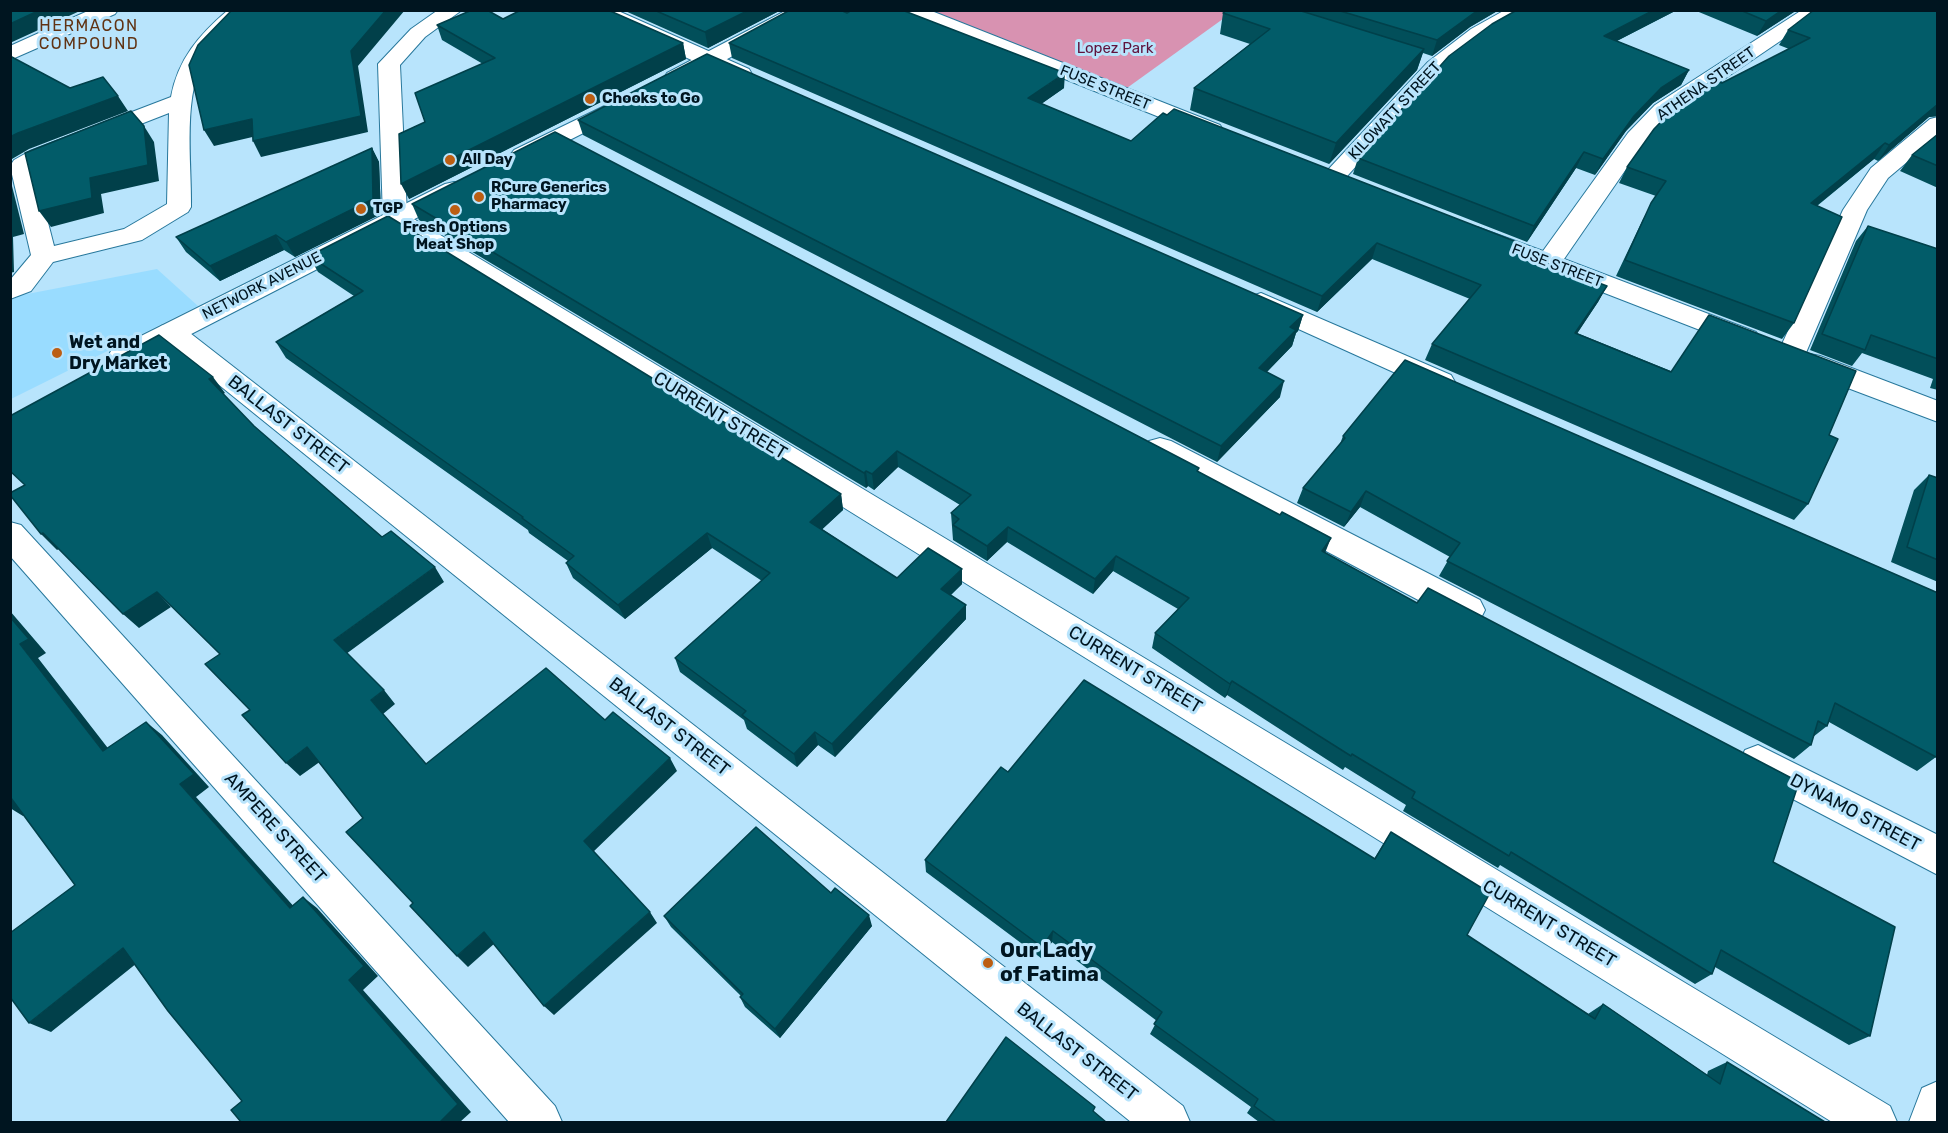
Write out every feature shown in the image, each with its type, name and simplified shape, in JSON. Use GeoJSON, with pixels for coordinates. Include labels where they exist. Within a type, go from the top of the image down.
{"type":"FeatureCollection","features":[{"type":"Feature","properties":{"kind":"street"},"geometry":{"type":"LineString","coordinates":[[10,54],[108,10]]}},
{"type":"Feature","properties":{"kind":"street"},"geometry":{"type":"LineString","coordinates":[[10,291],[22,285],[44,256],[133,235],[179,207],[182,101],[189,68],[213,33],[241,10]]}},
{"type":"Feature","properties":{"kind":"street"},"geometry":{"type":"LineString","coordinates":[[395,218],[389,64],[418,33],[452,10]]}},
{"type":"Feature","properties":{"kind":"street"},"geometry":{"type":"LineString","coordinates":[[598,10],[764,84]]}},
{"type":"Feature","properties":{"kind":"street","name":"NETWORK AVENUE"},"geometry":{"type":"LineString","coordinates":[[101,369],[651,90],[803,10]]}},
{"type":"Feature","properties":{"kind":"street","name":"FUSE STREET"},"geometry":{"type":"LineString","coordinates":[[910,10],[1233,138]]}},
{"type":"Feature","properties":{"kind":"street","name":"KILOWATT STREET"},"geometry":{"type":"LineString","coordinates":[[1333,178],[1435,66],[1478,33],[1521,10]]}},
{"type":"Feature","properties":{"kind":"street","name":"ATHENA STREET"},"geometry":{"type":"LineString","coordinates":[[1548,262],[1636,138],[1663,110],[1816,10]]}},
{"type":"Feature","properties":{"kind":"street"},"geometry":{"type":"LineString","coordinates":[[1412,59],[1435,66]]}},
{"type":"Feature","properties":{"kind":"street"},"geometry":{"type":"LineString","coordinates":[[44,256],[22,165],[38,156],[182,101]]}},
{"type":"Feature","properties":{"kind":"street"},"geometry":{"type":"LineString","coordinates":[[1791,355],[1855,210],[1879,173],[1938,124]]}},
{"type":"Feature","properties":{"kind":"street"},"geometry":{"type":"LineString","coordinates":[[561,136],[593,152]]}},
{"type":"Feature","properties":{"kind":"street","name":"CURRENT STREET"},"geometry":{"type":"LineString","coordinates":[[395,218],[1874,1122]]}},
{"type":"Feature","properties":{"kind":"street","name":"FUSE STREET"},"geometry":{"type":"LineString","coordinates":[[1451,224],[1938,412]]}},
{"type":"Feature","properties":{"kind":"street"},"geometry":{"type":"LineString","coordinates":[[1236,291],[1466,393]]}},
{"type":"Feature","properties":{"kind":"street","name":"BALLAST STREET"},"geometry":{"type":"LineString","coordinates":[[171,332],[1167,1122]]}},
{"type":"Feature","properties":{"kind":"street"},"geometry":{"type":"LineString","coordinates":[[1133,435],[1493,623]]}},
{"type":"Feature","properties":{"kind":"street","name":"AMPERE STREET"},"geometry":{"type":"LineString","coordinates":[[10,534],[539,1122]]}},
{"type":"Feature","properties":{"kind":"street","name":"DYNAMO STREET"},"geometry":{"type":"LineString","coordinates":[[1736,751],[1938,856]]}},
{"type":"Feature","properties":{"kind":"street"},"geometry":{"type":"LineString","coordinates":[[1932,1122],[1938,1104]]}},
{"type":"Feature","properties":{"kind":"shaded area","name":"Wet and Dry Market"},"geometry":{"type":"Polygon","coordinates":[[[157,269],[198,306],[11,399],[11,300],[22,295],[157,269]]]}},
{"type":"Feature","properties":{"kind":"green space","name":"Lopez Park"},"geometry":{"type":"Polygon","coordinates":[[[911,11],[1234,11],[1120,93],[911,11]]]}},
{"type":"Feature","properties":{"kind":"building"},"geometry":{"type":"Polygon","coordinates":[[[10,10],[40,10],[10,24],[10,10]]]}},
{"type":"Feature","properties":{"kind":"building"},"geometry":{"type":"Polygon","coordinates":[[[232,10],[386,10],[351,51],[361,116],[253,141],[252,119],[204,130],[189,65],[198,45],[232,10]]]}},
{"type":"Feature","properties":{"kind":"building"},"geometry":{"type":"Polygon","coordinates":[[[472,10],[487,10],[503,19],[521,10],[608,10],[683,43],[401,184],[399,134],[425,122],[415,93],[495,58],[437,25],[472,10]]]}},
{"type":"Feature","properties":{"kind":"building"},"geometry":{"type":"Polygon","coordinates":[[[654,10],[749,10],[705,32],[654,10]]]}},
{"type":"Feature","properties":{"kind":"building"},"geometry":{"type":"Polygon","coordinates":[[[790,10],[840,10],[847,13],[852,10],[902,10],[1065,73],[1028,98],[1131,141],[1163,113],[1167,115],[1174,109],[1522,244],[1517,252],[1607,286],[1575,333],[1671,372],[1709,315],[1856,371],[1829,435],[1838,439],[1808,504],[1432,344],[1481,285],[1377,243],[1322,296],[729,43],[790,10]]]}},
{"type":"Feature","properties":{"kind":"building"},"geometry":{"type":"Polygon","coordinates":[[[1227,10],[1298,10],[1424,49],[1336,143],[1194,88],[1270,29],[1223,13],[1227,10]]]}},
{"type":"Feature","properties":{"kind":"building"},"geometry":{"type":"Polygon","coordinates":[[[1337,10],[1478,10],[1437,40],[1337,10]]]}},
{"type":"Feature","properties":{"kind":"building"},"geometry":{"type":"Polygon","coordinates":[[[1517,10],[1654,10],[1604,36],[1689,70],[1661,88],[1634,116],[1603,159],[1584,152],[1534,226],[1358,158],[1449,56],[1492,24],[1517,10]]]}},
{"type":"Feature","properties":{"kind":"building"},"geometry":{"type":"Polygon","coordinates":[[[1740,10],[1782,10],[1766,21],[1740,10]]]}},
{"type":"Feature","properties":{"kind":"building"},"geometry":{"type":"Polygon","coordinates":[[[1814,10],[1938,10],[1938,104],[1889,145],[1885,143],[1811,203],[1842,217],[1794,323],[1625,260],[1651,203],[1666,181],[1627,167],[1654,129],[1681,101],[1713,80],[1722,83],[1810,38],[1788,30],[1814,10]]]}},
{"type":"Feature","properties":{"kind":"building"},"geometry":{"type":"Polygon","coordinates":[[[707,54],[1303,315],[1290,327],[1296,330],[1259,368],[1284,381],[1221,446],[578,120],[707,54]]]}},
{"type":"Feature","properties":{"kind":"building"},"geometry":{"type":"Polygon","coordinates":[[[10,56],[70,88],[103,77],[118,96],[10,137],[10,56]]]}},
{"type":"Feature","properties":{"kind":"building"},"geometry":{"type":"Polygon","coordinates":[[[131,111],[144,126],[148,165],[90,178],[92,198],[39,211],[25,153],[131,111]]]}},
{"type":"Feature","properties":{"kind":"building"},"geometry":{"type":"Polygon","coordinates":[[[555,132],[1199,468],[1197,471],[1280,515],[1282,512],[1331,538],[1322,551],[1417,603],[1428,588],[1799,782],[1773,862],[1895,927],[1870,1036],[1721,950],[1712,974],[1511,852],[1509,856],[1412,798],[1415,792],[1352,754],[1351,756],[1232,681],[1230,684],[1155,633],[1189,598],[1116,556],[1095,579],[1008,527],[987,546],[953,525],[959,519],[951,513],[971,495],[897,451],[872,474],[866,471],[864,473],[412,204],[555,132]]]}},
{"type":"Feature","properties":{"kind":"building"},"geometry":{"type":"Polygon","coordinates":[[[1938,134],[1938,166],[1912,155],[1938,134]]]}},
{"type":"Feature","properties":{"kind":"building"},"geometry":{"type":"Polygon","coordinates":[[[372,148],[373,199],[286,242],[276,235],[210,266],[176,237],[372,148]]]}},
{"type":"Feature","properties":{"kind":"building"},"geometry":{"type":"Polygon","coordinates":[[[388,216],[841,494],[810,522],[897,578],[928,548],[962,569],[941,589],[966,605],[832,744],[815,732],[794,754],[742,715],[746,711],[675,658],[770,573],[707,533],[618,605],[566,563],[574,556],[523,517],[276,342],[363,291],[309,256],[388,216]]]}},
{"type":"Feature","properties":{"kind":"building"},"geometry":{"type":"Polygon","coordinates":[[[1868,226],[1938,249],[1938,359],[1871,335],[1865,350],[1822,334],[1868,226]]]}},
{"type":"Feature","properties":{"kind":"building"},"geometry":{"type":"Polygon","coordinates":[[[159,335],[213,377],[209,379],[254,426],[382,537],[391,531],[435,567],[334,640],[384,690],[371,700],[426,764],[546,668],[605,720],[613,712],[670,758],[584,841],[650,912],[544,1006],[484,932],[457,956],[410,906],[413,903],[346,832],[363,818],[307,747],[286,763],[242,715],[250,710],[205,664],[220,654],[157,592],[123,614],[43,533],[41,534],[10,495],[25,485],[10,471],[10,416],[159,335]]]}},
{"type":"Feature","properties":{"kind":"building"},"geometry":{"type":"Polygon","coordinates":[[[1405,360],[1938,593],[1938,754],[1936,757],[1835,703],[1827,726],[1818,721],[1811,745],[1447,561],[1460,543],[1366,491],[1351,512],[1303,488],[1405,360]]]}},
{"type":"Feature","properties":{"kind":"building"},"geometry":{"type":"Polygon","coordinates":[[[1929,475],[1938,478],[1938,560],[1907,547],[1929,475]]]}},
{"type":"Feature","properties":{"kind":"building"},"geometry":{"type":"Polygon","coordinates":[[[10,617],[29,639],[20,644],[103,751],[146,722],[194,774],[180,784],[290,908],[303,897],[364,966],[349,980],[458,1104],[440,1122],[241,1122],[231,1110],[242,1101],[168,1011],[123,948],[29,1023],[10,997],[10,933],[75,885],[10,798],[10,617]]]}},
{"type":"Feature","properties":{"kind":"building"},"geometry":{"type":"Polygon","coordinates":[[[1084,680],[1375,859],[1391,832],[1490,893],[1467,935],[1595,1019],[1603,1004],[1720,1084],[1727,1062],[1825,1122],[1276,1122],[1254,1106],[1258,1099],[1154,1024],[1162,1012],[1053,931],[1042,947],[925,860],[1001,767],[1008,772],[1084,680]]]}},
{"type":"Feature","properties":{"kind":"building"},"geometry":{"type":"Polygon","coordinates":[[[756,827],[831,893],[835,888],[869,915],[775,1029],[740,997],[743,994],[664,916],[756,827]]]}},
{"type":"Feature","properties":{"kind":"building"},"geometry":{"type":"Polygon","coordinates":[[[1006,1037],[1095,1107],[1093,1111],[1106,1122],[946,1122],[1006,1037]]]}},
{"type":"Feature","properties":{"kind":"place","name":"Chooks to Go"},"geometry":{"type":"Point","coordinates":[590,99]}},
{"type":"Feature","properties":{"kind":"place","name":"All Day"},"geometry":{"type":"Point","coordinates":[450,160]}},
{"type":"Feature","properties":{"kind":"place","name":"RCure Generics Pharmacy"},"geometry":{"type":"Point","coordinates":[479,197]}},
{"type":"Feature","properties":{"kind":"place","name":"TGP"},"geometry":{"type":"Point","coordinates":[361,209]}},
{"type":"Feature","properties":{"kind":"place","name":"Fresh Options Meat Shop"},"geometry":{"type":"Point","coordinates":[455,210]}},
{"type":"Feature","properties":{"kind":"place","name":"Wet and Dry Market"},"geometry":{"type":"Point","coordinates":[57,353]}},
{"type":"Feature","properties":{"kind":"place","name":"Our Lady of Fatima"},"geometry":{"type":"Point","coordinates":[988,963]}},
{"type":"Feature","properties":{"kind":"district","name":"HERMACON COMPOUND"},"geometry":{"type":"Point","coordinates":[89,35]}}]}
